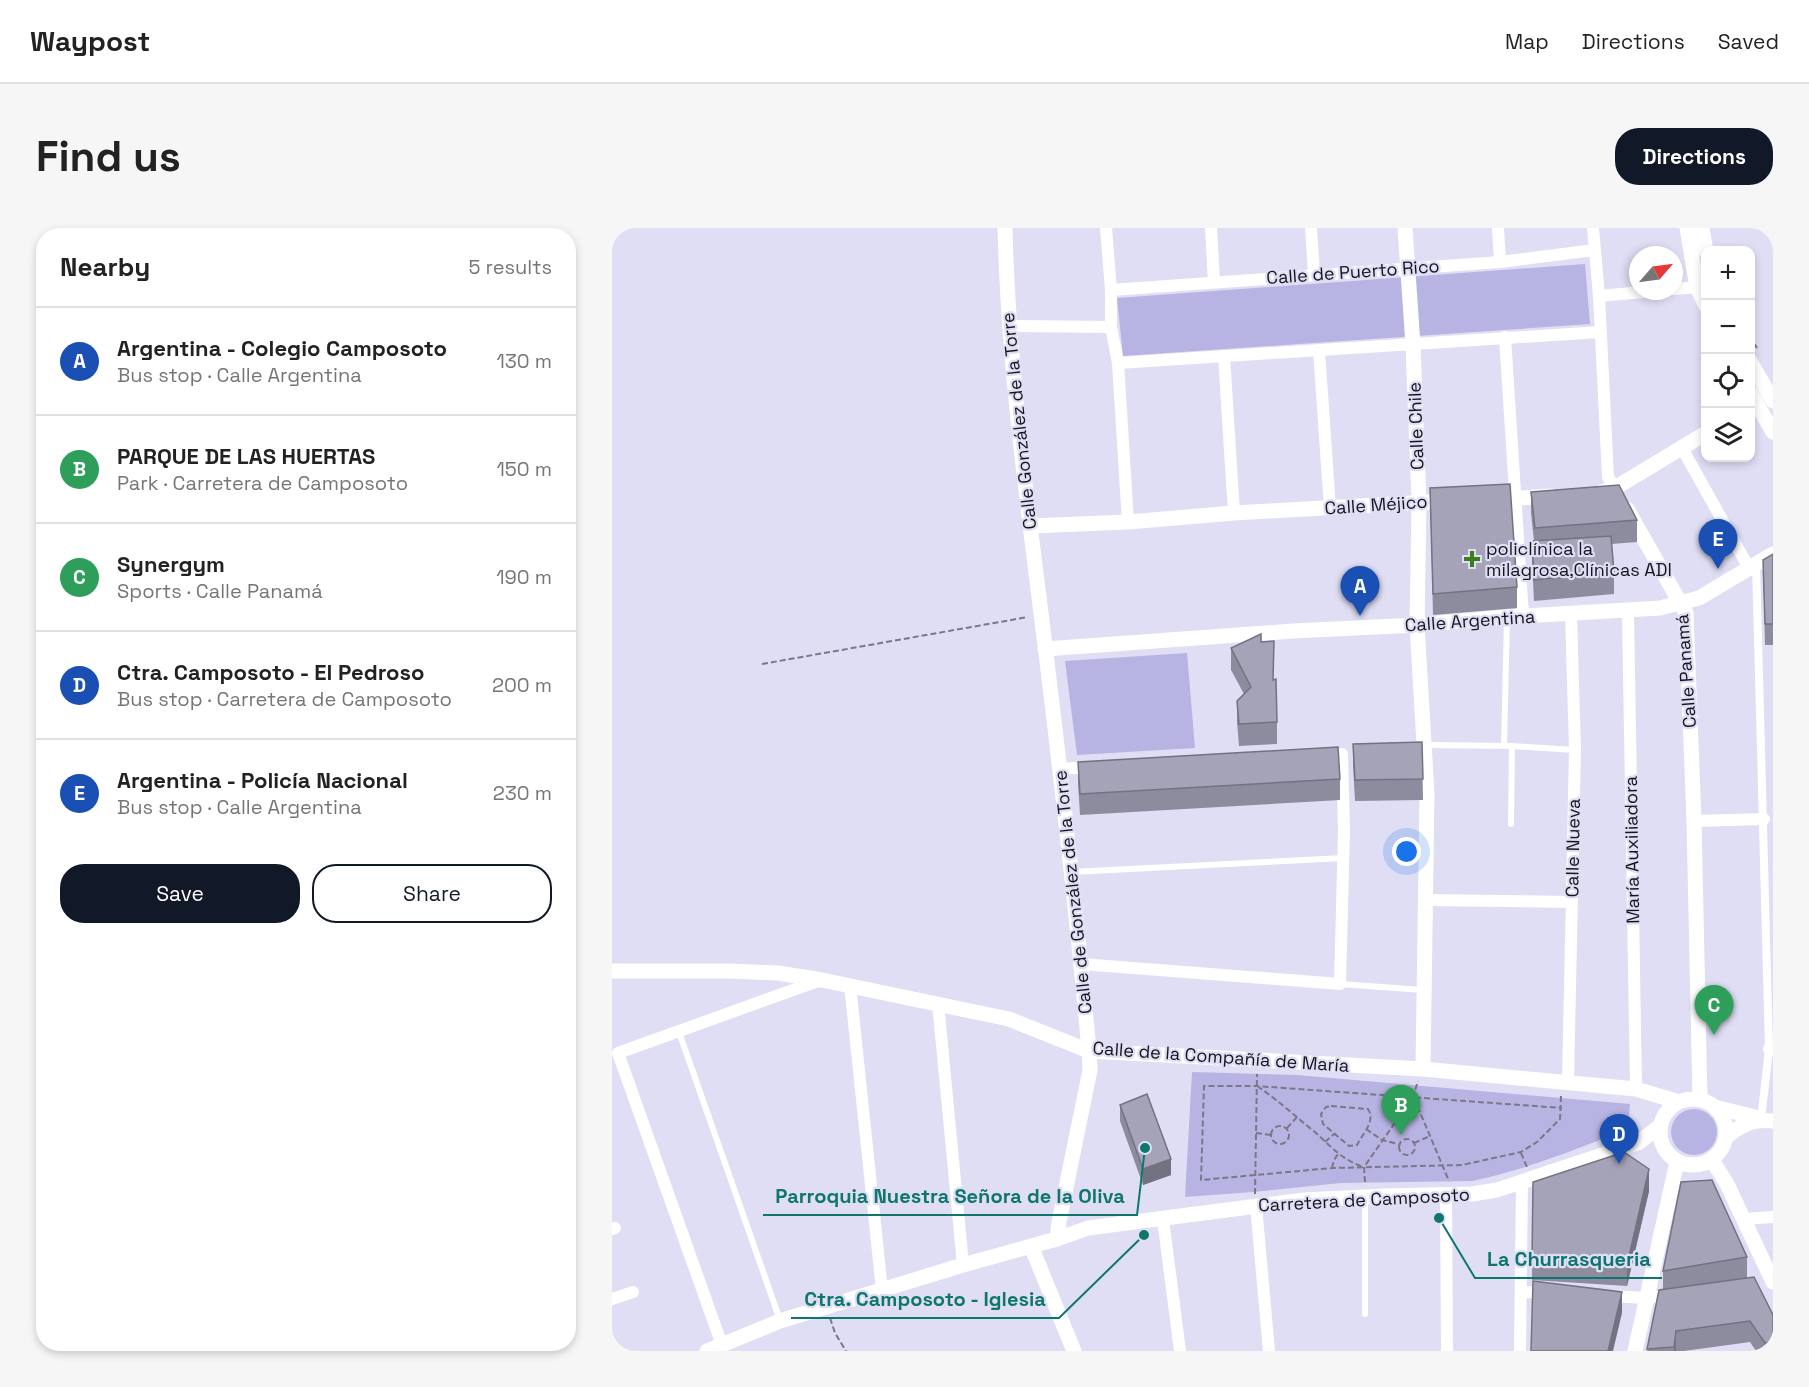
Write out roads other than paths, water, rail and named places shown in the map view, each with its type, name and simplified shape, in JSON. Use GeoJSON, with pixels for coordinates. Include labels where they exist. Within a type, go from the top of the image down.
{"type":"FeatureCollection","features":[{"type":"Feature","properties":{"kind":"street","name":"Calle González de la Torre"},"geometry":{"type":"LineString","coordinates":[[1005,228],[1009,326],[1041,614]]}},
{"type":"Feature","properties":{"kind":"street"},"geometry":{"type":"LineString","coordinates":[[1107,228],[1111,327],[1118,363],[1128,522]]}},
{"type":"Feature","properties":{"kind":"street"},"geometry":{"type":"LineString","coordinates":[[1211,228],[1214,282]]}},
{"type":"Feature","properties":{"kind":"street"},"geometry":{"type":"LineString","coordinates":[[1311,228],[1314,274]]}},
{"type":"Feature","properties":{"kind":"street","name":"Calle Chile"},"geometry":{"type":"LineString","coordinates":[[1405,228],[1413,345],[1419,502],[1415,747],[1425,754],[1427,794],[1423,1069]]}},
{"type":"Feature","properties":{"kind":"street"},"geometry":{"type":"LineString","coordinates":[[1498,228],[1500,262]]}},
{"type":"Feature","properties":{"kind":"street","name":"Calle Panamá"},"geometry":{"type":"LineString","coordinates":[[1593,228],[1599,296],[1608,477],[1686,613],[1694,821],[1700,1099]]}},
{"type":"Feature","properties":{"kind":"street"},"geometry":{"type":"LineString","coordinates":[[1687,228],[1697,287],[1703,300]]}},
{"type":"Feature","properties":{"kind":"street"},"geometry":{"type":"LineString","coordinates":[[1702,228],[1705,246]]}},
{"type":"Feature","properties":{"kind":"street","name":"Calle de Puerto Rico"},"geometry":{"type":"LineString","coordinates":[[1111,290],[1500,262],[1594,250]]}},
{"type":"Feature","properties":{"kind":"street"},"geometry":{"type":"LineString","coordinates":[[1683,288],[1697,287]]}},
{"type":"Feature","properties":{"kind":"street"},"geometry":{"type":"LineString","coordinates":[[1599,296],[1629,293]]}},
{"type":"Feature","properties":{"kind":"street"},"geometry":{"type":"LineString","coordinates":[[1009,326],[1111,327]]}},
{"type":"Feature","properties":{"kind":"street"},"geometry":{"type":"LineString","coordinates":[[1118,363],[1600,332]]}},
{"type":"Feature","properties":{"kind":"street"},"geometry":{"type":"LineString","coordinates":[[1505,337],[1514,500],[1515,617]]}},
{"type":"Feature","properties":{"kind":"street"},"geometry":{"type":"LineString","coordinates":[[1319,351],[1330,508]]}},
{"type":"Feature","properties":{"kind":"street"},"geometry":{"type":"LineString","coordinates":[[1224,356],[1234,513]]}},
{"type":"Feature","properties":{"kind":"street"},"geometry":{"type":"LineString","coordinates":[[1755,376],[1773,432]]}},
{"type":"Feature","properties":{"kind":"street"},"geometry":{"type":"LineString","coordinates":[[1583,494],[1615,488],[1701,436]]}},
{"type":"Feature","properties":{"kind":"street"},"geometry":{"type":"LineString","coordinates":[[1682,448],[1753,566],[1771,1049],[1767,1121]]}},
{"type":"Feature","properties":{"kind":"street"},"geometry":{"type":"LineString","coordinates":[[1479,500],[1560,496]]}},
{"type":"Feature","properties":{"kind":"street","name":"Calle Méjico"},"geometry":{"type":"LineString","coordinates":[[1030,526],[1128,522],[1234,513],[1444,501]]}},
{"type":"Feature","properties":{"kind":"street","name":"Calle Argentina"},"geometry":{"type":"LineString","coordinates":[[1046,649],[1628,611],[1681,604],[1699,598],[1773,554]]}},
{"type":"Feature","properties":{"kind":"street","name":"María Auxiliadora"},"geometry":{"type":"LineString","coordinates":[[1628,611],[1636,1089]]}},
{"type":"Feature","properties":{"kind":"street","name":"Calle de González de la Torre"},"geometry":{"type":"LineString","coordinates":[[1041,614],[1081,964],[1090,1070],[1057,1239]]}},
{"type":"Feature","properties":{"kind":"street","name":"Calle Nueva"},"geometry":{"type":"LineString","coordinates":[[1564,1082],[1572,902],[1575,750],[1571,614]]}},
{"type":"Feature","properties":{"kind":"street"},"geometry":{"type":"LineString","coordinates":[[1081,964],[1340,984],[1344,858],[1341,754]]}},
{"type":"Feature","properties":{"kind":"street"},"geometry":{"type":"LineString","coordinates":[[1060,769],[1107,766]]}},
{"type":"Feature","properties":{"kind":"street"},"geometry":{"type":"LineString","coordinates":[[1694,821],[1764,819]]}},
{"type":"Feature","properties":{"kind":"street"},"geometry":{"type":"LineString","coordinates":[[1425,900],[1572,902]]}},
{"type":"Feature","properties":{"kind":"street","name":"Calle de la Compañía de María"},"geometry":{"type":"LineString","coordinates":[[612,971],[730,970],[771,972],[822,980],[1018,1021],[1089,1051],[1423,1069],[1636,1089],[1679,1101]]}},
{"type":"Feature","properties":{"kind":"street"},"geometry":{"type":"LineString","coordinates":[[771,972],[776,982],[776,996]]}},
{"type":"Feature","properties":{"kind":"street"},"geometry":{"type":"LineString","coordinates":[[722,1345],[617,1051],[679,1032],[822,980]]}},
{"type":"Feature","properties":{"kind":"street"},"geometry":{"type":"LineString","coordinates":[[850,985],[882,1290]]}},
{"type":"Feature","properties":{"kind":"street"},"geometry":{"type":"LineString","coordinates":[[939,1003],[963,1265]]}},
{"type":"Feature","properties":{"kind":"street"},"geometry":{"type":"LineString","coordinates":[[612,1081],[626,1080]]}},
{"type":"Feature","properties":{"kind":"street"},"geometry":{"type":"LineString","coordinates":[[1715,1107],[1725,1122],[1726,1137],[1720,1153],[1712,1160],[1695,1166],[1677,1162],[1664,1147],[1660,1137],[1660,1126],[1670,1108],[1679,1101],[1700,1099],[1715,1107],[1754,1115],[1767,1121]]}},
{"type":"Feature","properties":{"kind":"street"},"geometry":{"type":"LineString","coordinates":[[1726,1137],[1746,1123],[1767,1121]]}},
{"type":"Feature","properties":{"kind":"street","name":"Carretera de Camposoto"},"geometry":{"type":"LineString","coordinates":[[1638,1143],[1660,1126]]}},
{"type":"Feature","properties":{"kind":"street","name":"Carretera de Camposoto"},"geometry":{"type":"LineString","coordinates":[[707,1351],[780,1321],[1088,1228],[1304,1200],[1448,1196],[1497,1190],[1638,1143],[1664,1147]]}},
{"type":"Feature","properties":{"kind":"street"},"geometry":{"type":"LineString","coordinates":[[1712,1160],[1744,1219],[1771,1283]]}},
{"type":"Feature","properties":{"kind":"street"},"geometry":{"type":"LineString","coordinates":[[1635,1351],[1677,1162]]}},
{"type":"Feature","properties":{"kind":"street"},"geometry":{"type":"LineString","coordinates":[[1520,1351],[1522,1182]]}},
{"type":"Feature","properties":{"kind":"street"},"geometry":{"type":"LineString","coordinates":[[1447,1351],[1448,1196]]}},
{"type":"Feature","properties":{"kind":"street"},"geometry":{"type":"LineString","coordinates":[[1256,1206],[1269,1351]]}},
{"type":"Feature","properties":{"kind":"street"},"geometry":{"type":"LineString","coordinates":[[1744,1219],[1773,1217]]}},
{"type":"Feature","properties":{"kind":"street"},"geometry":{"type":"LineString","coordinates":[[1163,1219],[1180,1351]]}},
{"type":"Feature","properties":{"kind":"street"},"geometry":{"type":"LineString","coordinates":[[1031,1246],[1074,1351]]}},
{"type":"Feature","properties":{"kind":"street"},"geometry":{"type":"LineString","coordinates":[[612,1299],[633,1292]]}},
{"type":"Feature","properties":{"kind":"street"},"geometry":{"type":"LineString","coordinates":[[1521,1292],[1555,1294]]}},
{"type":"Feature","properties":{"kind":"street"},"geometry":{"type":"LineString","coordinates":[[1590,1295],[1647,1298],[1682,1294]]}},
{"type":"Feature","properties":{"kind":"lane"},"geometry":{"type":"LineString","coordinates":[[1504,746],[1515,617]]}},
{"type":"Feature","properties":{"kind":"lane"},"geometry":{"type":"LineString","coordinates":[[1415,747],[1512,746],[1575,750]]}},
{"type":"Feature","properties":{"kind":"lane"},"geometry":{"type":"LineString","coordinates":[[1511,824],[1512,746]]}},
{"type":"Feature","properties":{"kind":"lane"},"geometry":{"type":"LineString","coordinates":[[1071,872],[1344,858]]}},
{"type":"Feature","properties":{"kind":"lane"},"geometry":{"type":"LineString","coordinates":[[1340,984],[1424,990]]}},
{"type":"Feature","properties":{"kind":"lane"},"geometry":{"type":"LineString","coordinates":[[679,1032],[780,1321]]}},
{"type":"Feature","properties":{"kind":"lane"},"geometry":{"type":"LineString","coordinates":[[1365,1197],[1365,1314]]}},
{"type":"Feature","properties":{"kind":"place","name":"policlínica la milagrosa,Clínicas ADI"},"geometry":{"type":"Point","coordinates":[1472,559]}},
{"type":"Feature","properties":{"kind":"place","name":"Argentina - Policía Nacional"},"geometry":{"type":"Point","coordinates":[1718,569]}},
{"type":"Feature","properties":{"kind":"place","name":"Argentina - Colegio Camposoto"},"geometry":{"type":"Point","coordinates":[1360,616]}},
{"type":"Feature","properties":{"kind":"place","name":"Synergym"},"geometry":{"type":"Point","coordinates":[1714,1035]}},
{"type":"Feature","properties":{"kind":"place","name":"PARQUE DE LAS HUERTAS"},"geometry":{"type":"Point","coordinates":[1401,1135]}},
{"type":"Feature","properties":{"kind":"place","name":"Parroquia Nuestra Señora de la Oliva"},"geometry":{"type":"Point","coordinates":[1145,1148]}},
{"type":"Feature","properties":{"kind":"place","name":"Ctra. Camposoto - El Pedroso"},"geometry":{"type":"Point","coordinates":[1619,1164]}},
{"type":"Feature","properties":{"kind":"place","name":"La Churrasqueria"},"geometry":{"type":"Point","coordinates":[1439,1218]}},
{"type":"Feature","properties":{"kind":"place","name":"Ctra. Camposoto - Iglesia"},"geometry":{"type":"Point","coordinates":[1144,1235]}}]}
